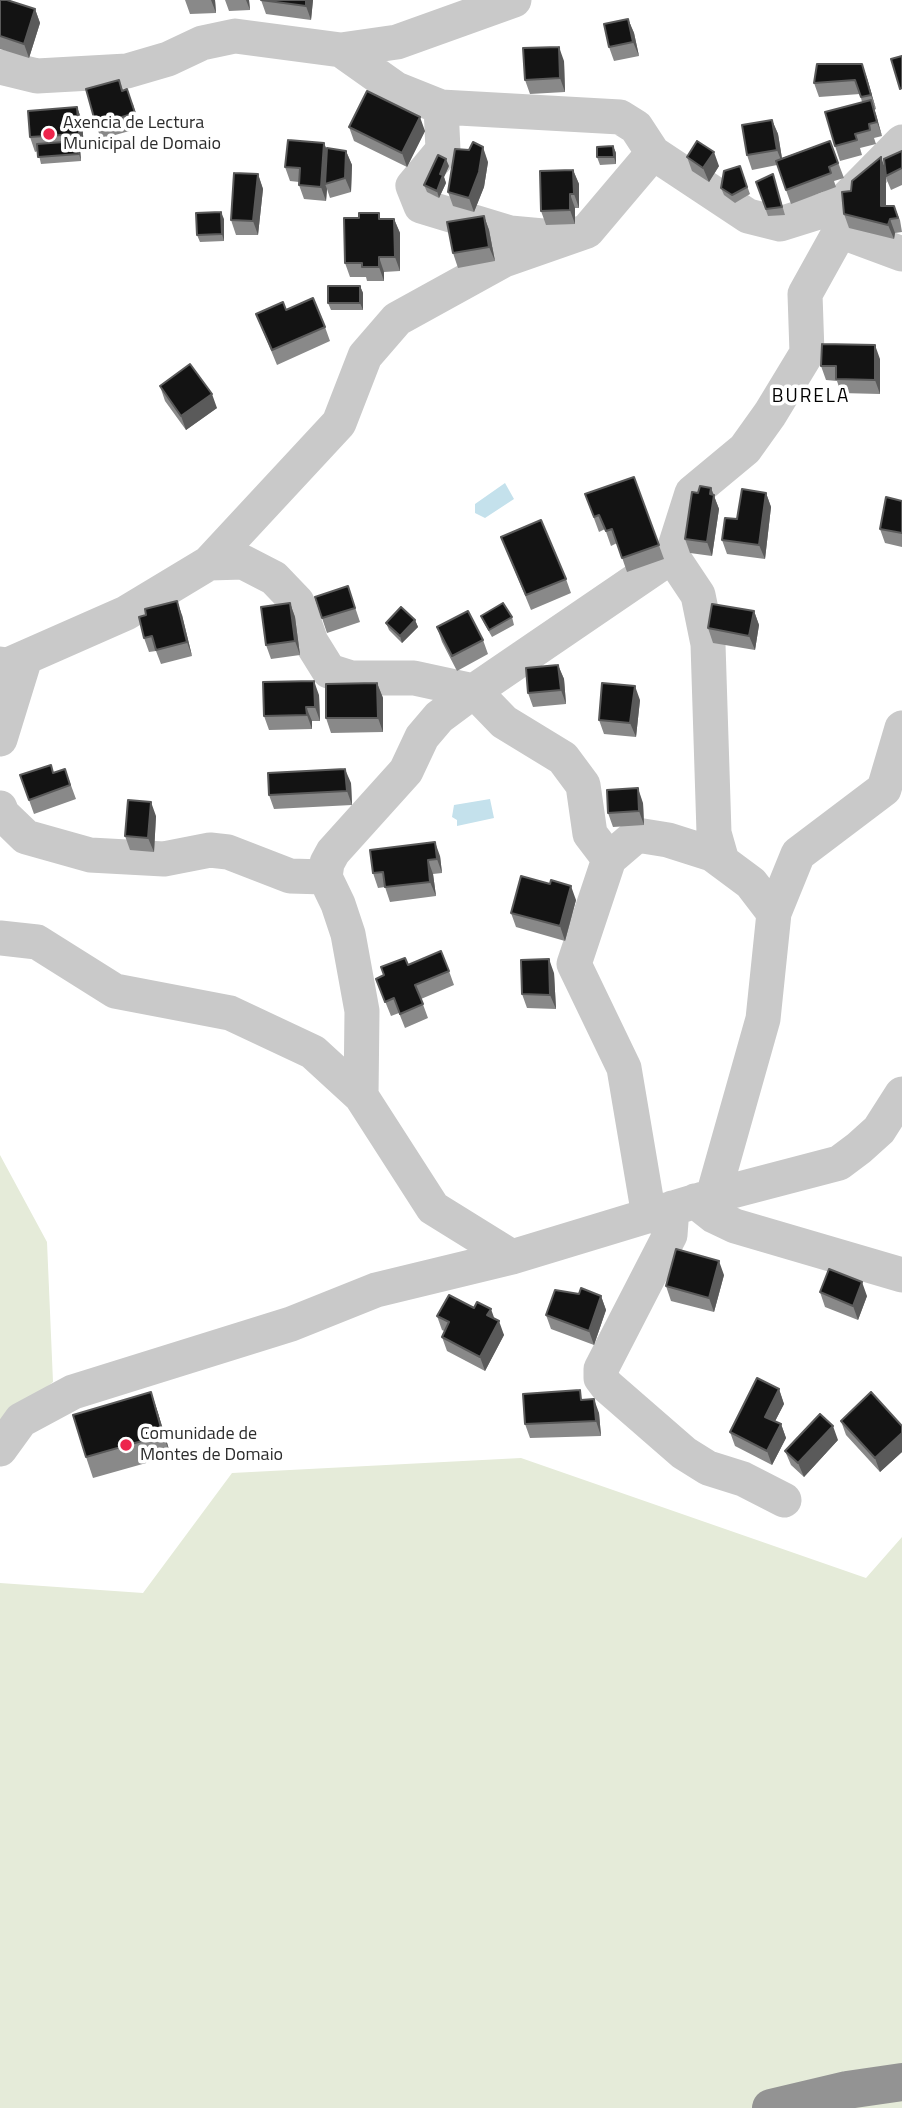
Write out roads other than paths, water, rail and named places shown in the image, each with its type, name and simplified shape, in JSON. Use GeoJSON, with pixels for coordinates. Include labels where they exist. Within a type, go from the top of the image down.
{"type":"FeatureCollection","features":[{"type":"Feature","properties":{"kind":"highway"},"geometry":{"type":"LineString","coordinates":[[771,2108],[847,2090],[902,2082]]}},
{"type":"Feature","properties":{"kind":"highway"},"geometry":{"type":"LineString","coordinates":[[893,2108],[902,2106]]}},
{"type":"Feature","properties":{"kind":"street"},"geometry":{"type":"LineString","coordinates":[[0,67],[37,76],[127,71],[168,59],[202,43],[235,36],[341,50],[397,42],[514,0]]}},
{"type":"Feature","properties":{"kind":"street"},"geometry":{"type":"LineString","coordinates":[[341,50],[396,89],[441,107],[620,117],[636,127],[653,153],[748,216],[780,224],[828,209],[842,215],[902,254]]}},
{"type":"Feature","properties":{"kind":"street"},"geometry":{"type":"LineString","coordinates":[[441,107],[443,150],[413,186],[421,206],[510,233],[565,239]]}},
{"type":"Feature","properties":{"kind":"street"},"geometry":{"type":"LineString","coordinates":[[362,1096],[362,1011],[348,934],[325,877],[327,863],[333,852],[406,772],[422,737],[439,718],[474,691],[672,556],[692,494],[745,449],[807,353],[805,294],[842,215],[902,142]]}},
{"type":"Feature","properties":{"kind":"street"},"geometry":{"type":"LineString","coordinates":[[0,740],[13,661],[126,613],[209,563],[339,423],[365,356],[397,319],[504,260],[587,231],[653,153]]}},
{"type":"Feature","properties":{"kind":"street"},"geometry":{"type":"LineString","coordinates":[[672,556],[698,595],[708,644],[715,833],[722,861]]}},
{"type":"Feature","properties":{"kind":"street"},"geometry":{"type":"LineString","coordinates":[[209,563],[243,562],[274,578],[297,602],[311,642],[329,671],[351,678],[414,678],[474,691],[504,722],[563,758],[583,785],[590,834],[609,859]]}},
{"type":"Feature","properties":{"kind":"street"},"geometry":{"type":"LineString","coordinates":[[784,1500],[743,1479],[708,1468],[684,1453],[607,1386],[601,1377],[601,1369],[670,1235],[763,1019],[774,913],[798,854],[884,789],[902,728]]}},
{"type":"Feature","properties":{"kind":"street"},"geometry":{"type":"LineString","coordinates":[[0,808],[2,814],[26,837],[90,855],[164,859],[210,849],[228,852],[290,876],[325,877]]}},
{"type":"Feature","properties":{"kind":"street"},"geometry":{"type":"LineString","coordinates":[[774,913],[751,883],[712,854],[668,840],[637,835],[609,859],[574,964],[624,1068],[682,1205],[734,1226],[902,1275]]}},
{"type":"Feature","properties":{"kind":"street"},"geometry":{"type":"LineString","coordinates":[[0,938],[37,942],[116,991],[230,1013],[313,1052],[362,1096],[433,1209],[512,1257]]}},
{"type":"Feature","properties":{"kind":"street"},"geometry":{"type":"LineString","coordinates":[[0,1449],[21,1420],[73,1392],[290,1324],[376,1290],[512,1257],[682,1205],[839,1163],[879,1130],[902,1094]]}},
{"type":"Feature","properties":{"kind":"water"},"geometry":{"type":"Polygon","coordinates":[[[505,483],[514,499],[485,518],[475,513],[475,504],[505,483]]]}},
{"type":"Feature","properties":{"kind":"water"},"geometry":{"type":"Polygon","coordinates":[[[490,799],[494,818],[457,826],[457,820],[452,817],[454,805],[490,799]]]}},
{"type":"Feature","properties":{"kind":"place","name":"Axencia de Lectura Municipal de Domaio"},"geometry":{"type":"Point","coordinates":[49,134]}},
{"type":"Feature","properties":{"kind":"place","name":"Comunidade de Montes de Domaio"},"geometry":{"type":"Point","coordinates":[126,1445]}},
{"type":"Feature","properties":{"kind":"district","name":"BURELA"},"geometry":{"type":"Point","coordinates":[811,397]}}]}
